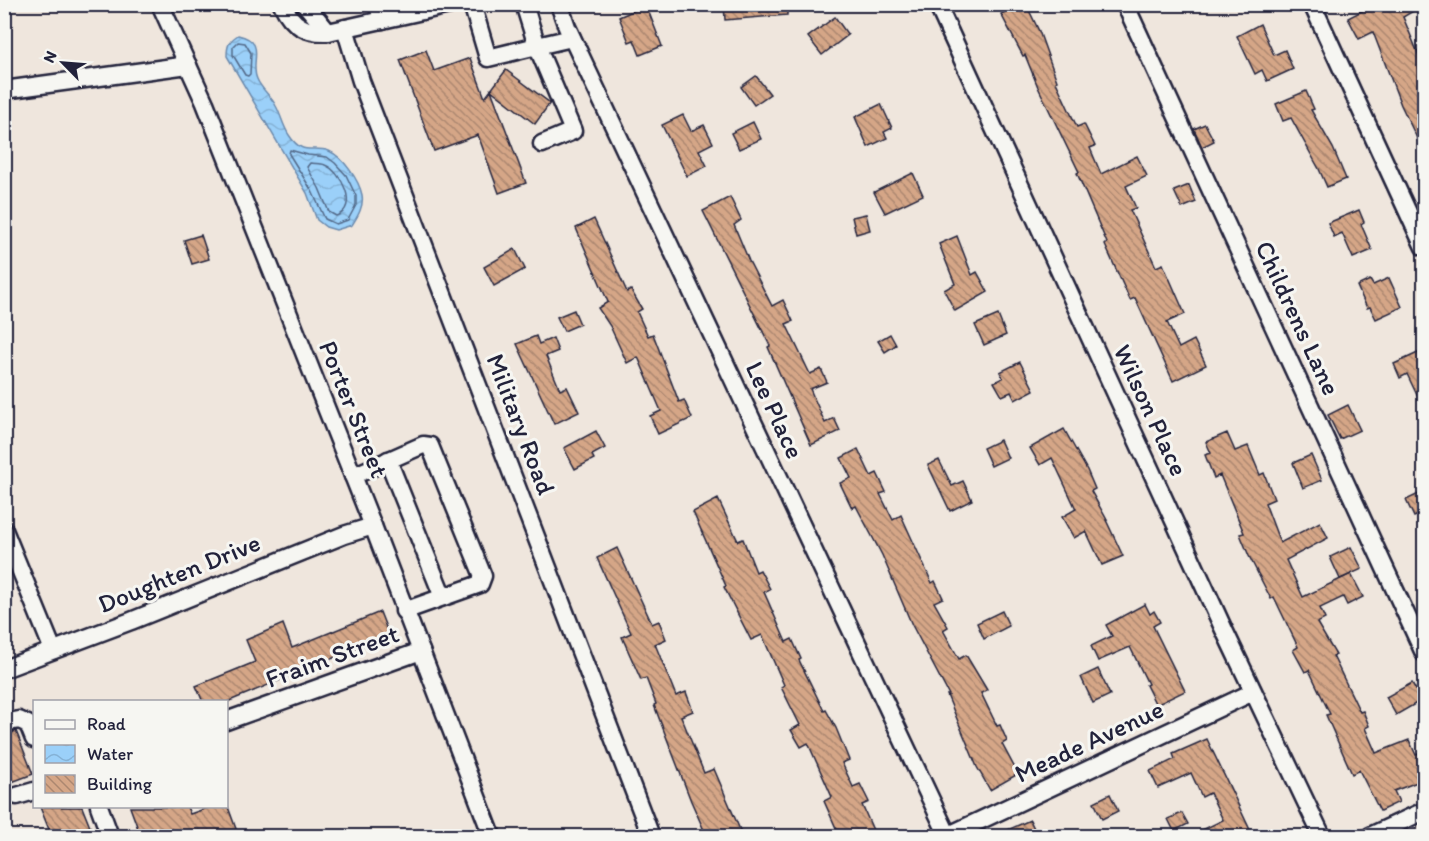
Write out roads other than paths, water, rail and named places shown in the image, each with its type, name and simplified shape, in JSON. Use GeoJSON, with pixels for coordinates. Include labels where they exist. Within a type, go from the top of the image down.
{"type":"FeatureCollection","features":[{"type":"Feature","properties":{"kind":"street","name":"Porter Street"},"geometry":{"type":"LineString","coordinates":[[160,4],[206,103],[373,526],[492,837]]}},
{"type":"Feature","properties":{"kind":"street"},"geometry":{"type":"LineString","coordinates":[[282,4],[286,13],[299,26],[311,33],[345,28],[380,12],[454,4]]}},
{"type":"Feature","properties":{"kind":"street"},"geometry":{"type":"LineString","coordinates":[[305,4],[328,32]]}},
{"type":"Feature","properties":{"kind":"street"},"geometry":{"type":"LineString","coordinates":[[472,4],[488,58],[572,38]]}},
{"type":"Feature","properties":{"kind":"street"},"geometry":{"type":"LineString","coordinates":[[524,4],[537,46],[573,131],[542,144]]}},
{"type":"Feature","properties":{"kind":"street","name":"Lee Place"},"geometry":{"type":"LineString","coordinates":[[560,4],[572,38],[948,836]]}},
{"type":"Feature","properties":{"kind":"street","name":"Wilson Place"},"geometry":{"type":"LineString","coordinates":[[937,4],[1253,692],[1322,837]]}},
{"type":"Feature","properties":{"kind":"street","name":"Childrens Lane"},"geometry":{"type":"LineString","coordinates":[[1125,4],[1425,653]]}},
{"type":"Feature","properties":{"kind":"street"},"geometry":{"type":"LineString","coordinates":[[1312,4],[1425,247]]}},
{"type":"Feature","properties":{"kind":"street","name":"Military Road"},"geometry":{"type":"LineString","coordinates":[[345,28],[361,81],[651,837]]}},
{"type":"Feature","properties":{"kind":"street"},"geometry":{"type":"LineString","coordinates":[[4,90],[188,64]]}},
{"type":"Feature","properties":{"kind":"street"},"geometry":{"type":"LineString","coordinates":[[353,476],[423,445],[430,446],[483,576],[480,584],[404,611]]}},
{"type":"Feature","properties":{"kind":"street"},"geometry":{"type":"LineString","coordinates":[[388,460],[443,597]]}},
{"type":"Feature","properties":{"kind":"street","name":"Doughten Drive"},"geometry":{"type":"LineString","coordinates":[[4,669],[131,621],[344,535],[373,526]]}},
{"type":"Feature","properties":{"kind":"street"},"geometry":{"type":"LineString","coordinates":[[4,530],[53,650]]}},
{"type":"Feature","properties":{"kind":"street","name":"Fraim Street"},"geometry":{"type":"LineString","coordinates":[[228,720],[421,651]]}},
{"type":"Feature","properties":{"kind":"street","name":"Meade Avenue"},"geometry":{"type":"LineString","coordinates":[[948,836],[1253,692]]}},
{"type":"Feature","properties":{"kind":"street"},"geometry":{"type":"LineString","coordinates":[[4,723],[19,720],[28,724],[33,737]]}},
{"type":"Feature","properties":{"kind":"street"},"geometry":{"type":"LineString","coordinates":[[17,796],[33,791]]}},
{"type":"Feature","properties":{"kind":"street"},"geometry":{"type":"LineString","coordinates":[[99,808],[110,837]]}},
{"type":"Feature","properties":{"kind":"street"},"geometry":{"type":"LineString","coordinates":[[1370,837],[1425,811]]}},
{"type":"Feature","properties":{"kind":"water"},"geometry":{"type":"Polygon","coordinates":[[[238,35],[247,38],[255,47],[257,79],[274,102],[294,142],[303,148],[329,151],[345,164],[354,176],[362,195],[362,203],[352,225],[336,230],[326,227],[317,220],[307,193],[227,56],[229,44],[238,35]]]}}]}
